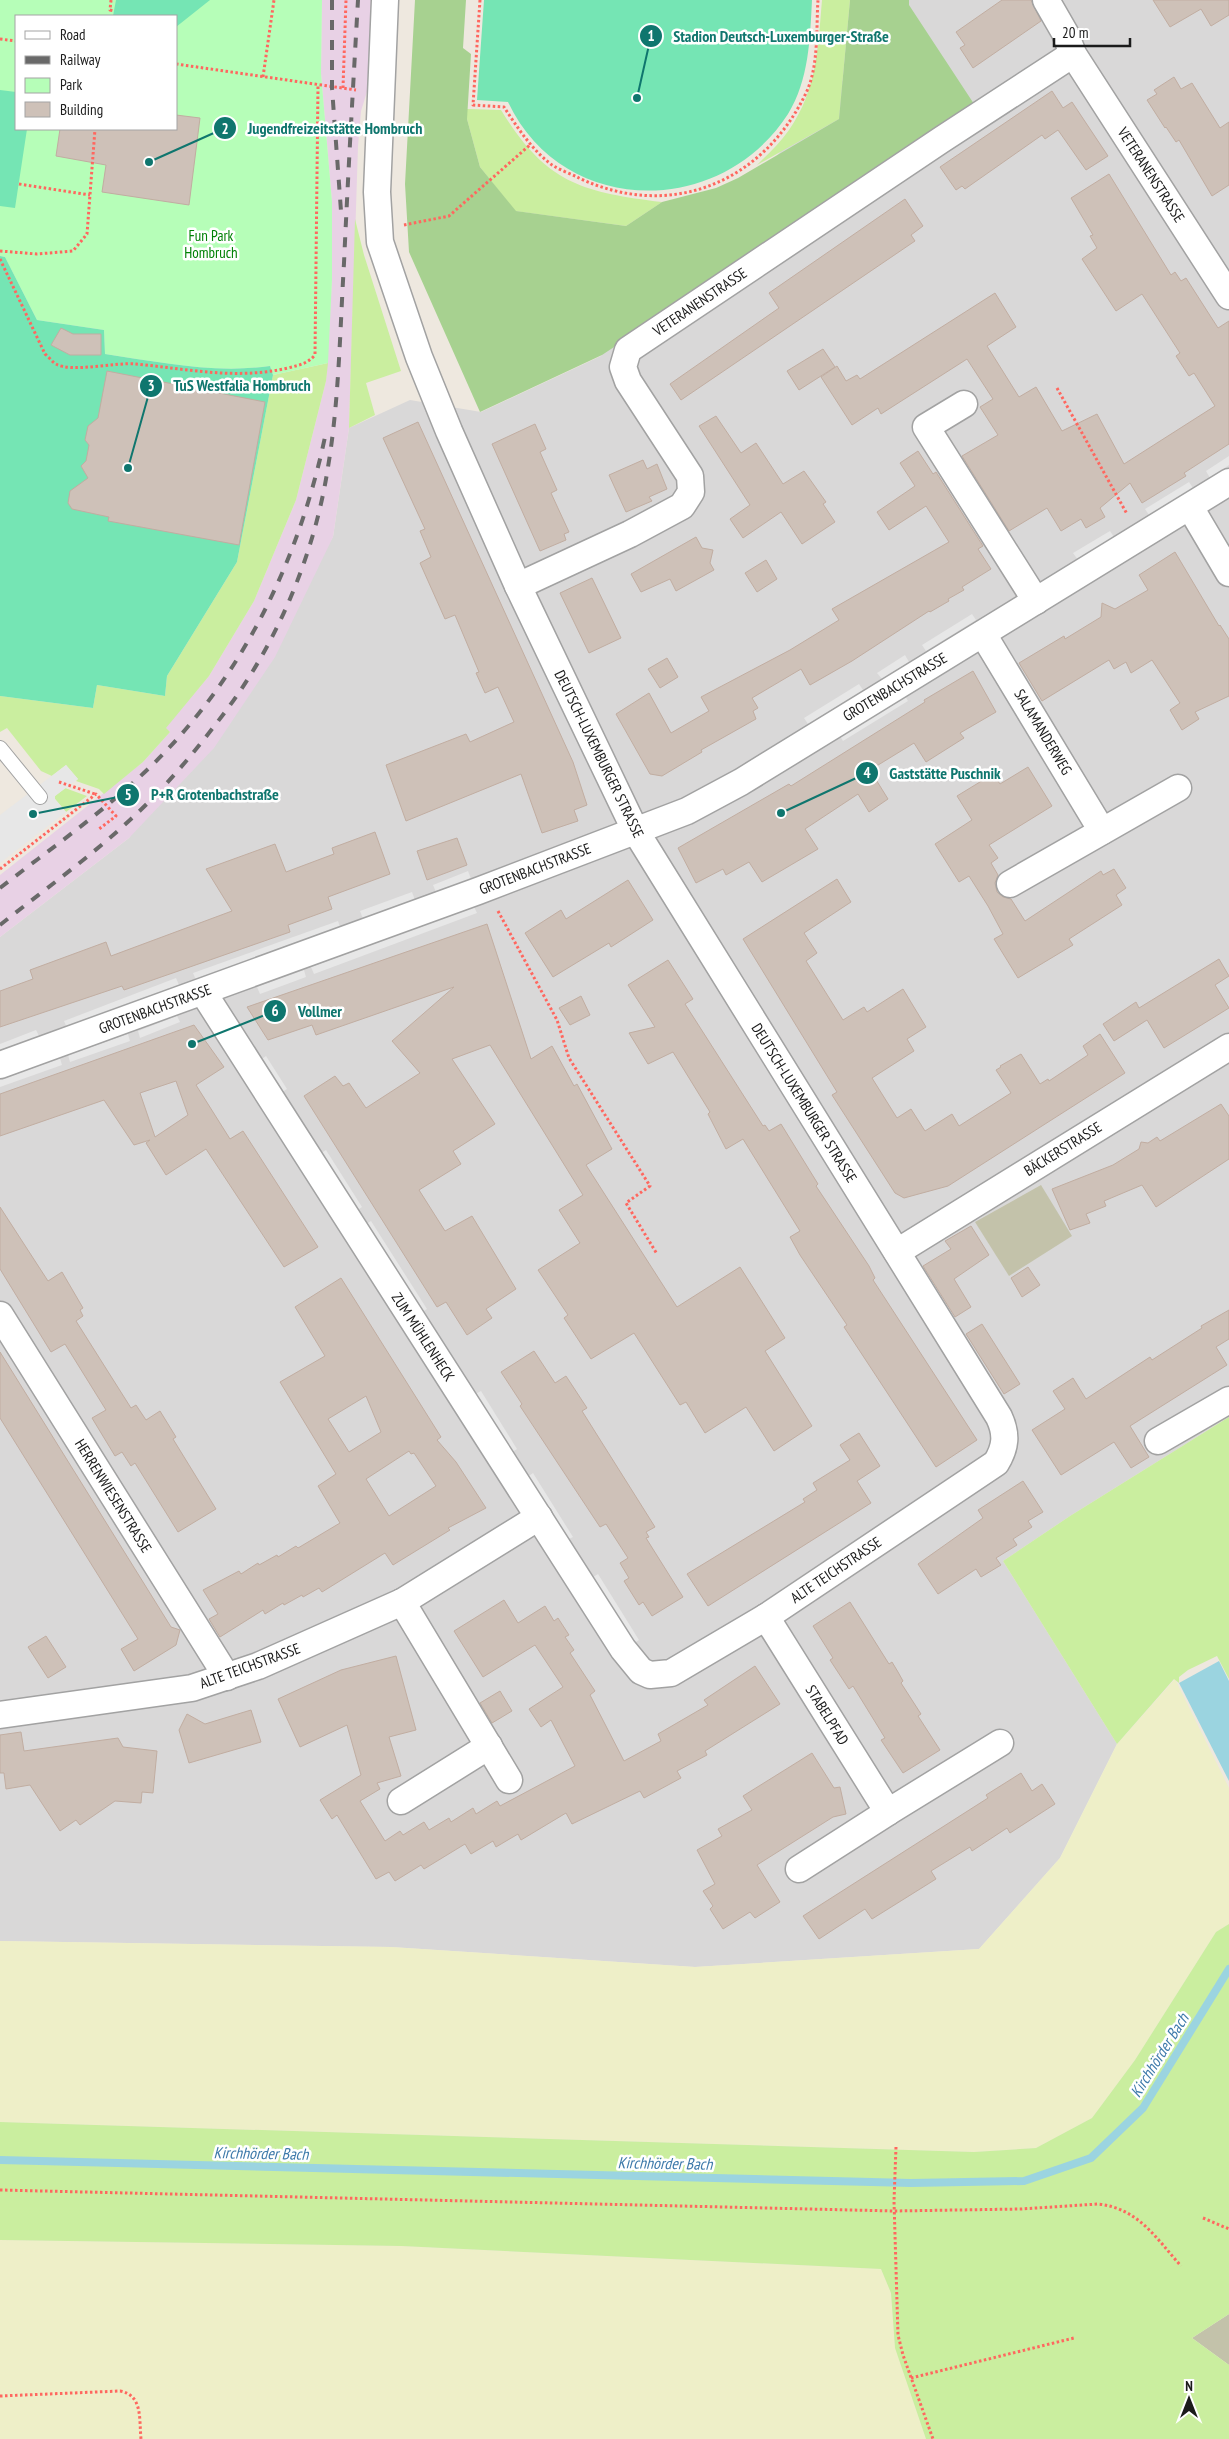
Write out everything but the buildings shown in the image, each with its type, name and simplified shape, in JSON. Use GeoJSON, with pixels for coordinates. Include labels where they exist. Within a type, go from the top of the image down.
{"type":"FeatureCollection","features":[{"type":"Feature","properties":{"kind":"street","name":"DEUTSCH-LUXEMBURGER STRASSE"},"geometry":{"type":"LineString","coordinates":[[385,0],[379,93],[377,192],[380,242],[418,357],[518,586],[635,830],[999,1417],[1004,1428],[1005,1441]]}},
{"type":"Feature","properties":{"kind":"street","name":"VETERANENSTRASSE"},"geometry":{"type":"LineString","coordinates":[[1046,0],[1065,33],[1073,54],[1229,296]]}},
{"type":"Feature","properties":{"kind":"street","name":"VETERANENSTRASSE"},"geometry":{"type":"LineString","coordinates":[[518,586],[630,534],[673,511],[682,506],[691,492],[690,476],[628,380],[623,367],[628,350],[941,140],[1073,54]]}},
{"type":"Feature","properties":{"kind":"street"},"geometry":{"type":"LineString","coordinates":[[964,404],[926,427],[1036,601]]}},
{"type":"Feature","properties":{"kind":"street","name":"GROTENBACHSTRASSE"},"geometry":{"type":"LineString","coordinates":[[0,1065],[486,888],[687,811],[741,782],[1229,482]]}},
{"type":"Feature","properties":{"kind":"street"},"geometry":{"type":"LineString","coordinates":[[1190,507],[1229,573]]}},
{"type":"Feature","properties":{"kind":"street","name":"SALAMANDERWEG"},"geometry":{"type":"LineString","coordinates":[[983,634],[1102,831]]}},
{"type":"Feature","properties":{"kind":"street"},"geometry":{"type":"LineString","coordinates":[[1010,884],[1178,788]]}},
{"type":"Feature","properties":{"kind":"street","name":"ZUM MÜHLENHECK"},"geometry":{"type":"LineString","coordinates":[[203,992],[629,1657],[641,1671],[650,1675]]}},
{"type":"Feature","properties":{"kind":"street","name":"BÄCKERSTRASSE"},"geometry":{"type":"LineString","coordinates":[[897,1252],[1229,1047]]}},
{"type":"Feature","properties":{"kind":"street","name":"HERRENWIESENSTRASSE"},"geometry":{"type":"LineString","coordinates":[[2,1323],[227,1678]]}},
{"type":"Feature","properties":{"kind":"street"},"geometry":{"type":"LineString","coordinates":[[1158,1441],[1229,1400]]}},
{"type":"Feature","properties":{"kind":"street","name":"ALTE TEICHSTRASSE"},"geometry":{"type":"LineString","coordinates":[[650,1675],[671,1673],[766,1617],[996,1462],[1003,1452],[1005,1441]]}},
{"type":"Feature","properties":{"kind":"street","name":"ALTE TEICHSTRASSE"},"geometry":{"type":"LineString","coordinates":[[0,1715],[192,1688],[227,1678],[272,1661],[402,1602],[539,1517]]}},
{"type":"Feature","properties":{"kind":"street"},"geometry":{"type":"LineString","coordinates":[[402,1602],[509,1780]]}},
{"type":"Feature","properties":{"kind":"street","name":"STABELPFAD"},"geometry":{"type":"LineString","coordinates":[[766,1617],[888,1812]]}},
{"type":"Feature","properties":{"kind":"street"},"geometry":{"type":"LineString","coordinates":[[799,1869],[1000,1743]]}},
{"type":"Feature","properties":{"kind":"street"},"geometry":{"type":"LineString","coordinates":[[400,1801],[489,1746]]}},
{"type":"Feature","properties":{"kind":"lane"},"geometry":{"type":"LineString","coordinates":[[0,748],[40,797]]}},
{"type":"Feature","properties":{"kind":"path"},"geometry":{"type":"LineString","coordinates":[[111,0],[110,10],[114,11]]}},
{"type":"Feature","properties":{"kind":"path"},"geometry":{"type":"LineString","coordinates":[[263,77],[274,0]]}},
{"type":"Feature","properties":{"kind":"path"},"geometry":{"type":"LineString","coordinates":[[343,88],[346,0]]}},
{"type":"Feature","properties":{"kind":"path"},"geometry":{"type":"LineString","coordinates":[[480,0],[473,104],[504,107],[531,144],[552,165],[598,187],[625,194],[663,197],[699,189],[728,178],[752,164],[772,146],[792,119],[807,92],[814,65],[818,0]]}},
{"type":"Feature","properties":{"kind":"path"},"geometry":{"type":"LineString","coordinates":[[0,39],[15,41]]}},
{"type":"Feature","properties":{"kind":"path"},"geometry":{"type":"LineString","coordinates":[[178,64],[379,93]]}},
{"type":"Feature","properties":{"kind":"path"},"geometry":{"type":"LineString","coordinates":[[0,259],[45,354],[57,365],[74,369],[108,364],[134,364],[211,374],[243,375],[272,372],[308,363],[315,355],[318,85]]}},
{"type":"Feature","properties":{"kind":"path"},"geometry":{"type":"LineString","coordinates":[[0,251],[37,254],[74,251],[87,234],[95,130]]}},
{"type":"Feature","properties":{"kind":"path"},"geometry":{"type":"LineString","coordinates":[[379,230],[449,216],[531,144]]}},
{"type":"Feature","properties":{"kind":"path"},"geometry":{"type":"LineString","coordinates":[[19,184],[90,195]]}},
{"type":"Feature","properties":{"kind":"path"},"geometry":{"type":"LineString","coordinates":[[1057,388],[1140,537]]}},
{"type":"Feature","properties":{"kind":"path"},"geometry":{"type":"LineString","coordinates":[[59,782],[96,794],[116,816],[99,829]]}},
{"type":"Feature","properties":{"kind":"path"},"geometry":{"type":"LineString","coordinates":[[0,868],[96,794]]}},
{"type":"Feature","properties":{"kind":"path"},"geometry":{"type":"LineString","coordinates":[[486,888],[557,1020],[570,1058],[650,1186],[626,1203],[657,1254]]}},
{"type":"Feature","properties":{"kind":"path"},"geometry":{"type":"LineString","coordinates":[[896,2147],[894,2211],[898,2336],[910,2378],[932,2439]]}},
{"type":"Feature","properties":{"kind":"path"},"geometry":{"type":"LineString","coordinates":[[0,2190],[894,2211],[1022,2209],[1098,2204],[1111,2205],[1138,2218],[1181,2266]]}},
{"type":"Feature","properties":{"kind":"path"},"geometry":{"type":"LineString","coordinates":[[1203,2218],[1229,2229]]}},
{"type":"Feature","properties":{"kind":"path"},"geometry":{"type":"LineString","coordinates":[[910,2378],[1074,2338]]}},
{"type":"Feature","properties":{"kind":"path"},"geometry":{"type":"LineString","coordinates":[[0,2396],[120,2391],[129,2393],[136,2401],[141,2439]]}},
{"type":"Feature","properties":{"kind":"shaded area"},"geometry":{"type":"Polygon","coordinates":[[[322,0],[374,0],[370,82],[361,111],[358,146],[349,428],[333,537],[275,657],[214,748],[129,838],[0,937],[0,875],[143,762],[170,732],[165,728],[209,676],[254,601],[296,500],[326,381],[332,280],[332,202],[321,73],[322,0]]]}},
{"type":"Feature","properties":{"kind":"shaded area"},"geometry":{"type":"Polygon","coordinates":[[[909,0],[1229,0],[1229,1417],[1070,1516],[1003,1561],[1117,1744],[1060,1858],[979,1949],[695,1967],[391,1947],[0,1941],[0,937],[129,838],[333,537],[349,428],[410,400],[481,412],[601,356],[909,5],[909,0]]]}},
{"type":"Feature","properties":{"kind":"shaded area"},"geometry":{"type":"Polygon","coordinates":[[[1229,456],[1229,465],[1210,478],[1206,471],[1229,456]]]}},
{"type":"Feature","properties":{"kind":"shaded area"},"geometry":{"type":"Polygon","coordinates":[[[1189,482],[1193,488],[1149,515],[1145,509],[1189,482]]]}},
{"type":"Feature","properties":{"kind":"shaded area"},"geometry":{"type":"Polygon","coordinates":[[[1110,531],[1114,537],[1078,560],[1073,553],[1110,531]]]}},
{"type":"Feature","properties":{"kind":"shaded area"},"geometry":{"type":"Polygon","coordinates":[[[972,614],[976,620],[926,651],[922,645],[972,614]]]}},
{"type":"Feature","properties":{"kind":"shaded area"},"geometry":{"type":"Polygon","coordinates":[[[905,655],[909,662],[882,679],[877,673],[905,655]]]}},
{"type":"Feature","properties":{"kind":"shaded area"},"geometry":{"type":"Polygon","coordinates":[[[859,684],[863,690],[808,724],[804,718],[859,684]]]}},
{"type":"Feature","properties":{"kind":"shaded area"},"geometry":{"type":"Polygon","coordinates":[[[905,696],[908,701],[843,741],[840,736],[905,696]]]}},
{"type":"Feature","properties":{"kind":"shaded area"},"geometry":{"type":"Polygon","coordinates":[[[66,765],[78,779],[55,796],[55,799],[66,812],[0,863],[0,815],[66,765]]]}},
{"type":"Feature","properties":{"kind":"shaded area"},"geometry":{"type":"Polygon","coordinates":[[[468,871],[471,879],[436,892],[433,885],[468,871]]]}},
{"type":"Feature","properties":{"kind":"shaded area"},"geometry":{"type":"Polygon","coordinates":[[[412,892],[415,900],[363,919],[360,911],[412,892]]]}},
{"type":"Feature","properties":{"kind":"shaded area"},"geometry":{"type":"Polygon","coordinates":[[[474,907],[477,913],[314,974],[311,967],[474,907]]]}},
{"type":"Feature","properties":{"kind":"shaded area"},"geometry":{"type":"Polygon","coordinates":[[[338,921],[340,927],[196,980],[193,973],[338,921]]]}},
{"type":"Feature","properties":{"kind":"shaded area"},"geometry":{"type":"Polygon","coordinates":[[[304,970],[306,977],[260,994],[257,987],[304,970]]]}},
{"type":"Feature","properties":{"kind":"shaded area"},"geometry":{"type":"Polygon","coordinates":[[[176,978],[179,985],[67,1028],[64,1021],[176,978]]]}},
{"type":"Feature","properties":{"kind":"shaded area"},"geometry":{"type":"Polygon","coordinates":[[[177,1016],[180,1022],[140,1038],[138,1031],[177,1016]]]}},
{"type":"Feature","properties":{"kind":"shaded area"},"geometry":{"type":"Polygon","coordinates":[[[36,1030],[39,1036],[0,1050],[0,1044],[36,1030]]]}},
{"type":"Feature","properties":{"kind":"shaded area"},"geometry":{"type":"Polygon","coordinates":[[[128,1034],[130,1041],[70,1062],[68,1055],[128,1034]]]}},
{"type":"Feature","properties":{"kind":"shaded area"},"geometry":{"type":"Polygon","coordinates":[[[266,1056],[287,1089],[279,1094],[259,1061],[266,1056]]]}},
{"type":"Feature","properties":{"kind":"shaded area"},"geometry":{"type":"Polygon","coordinates":[[[60,1058],[62,1065],[0,1087],[0,1080],[60,1058]]]}},
{"type":"Feature","properties":{"kind":"shaded area"},"geometry":{"type":"Polygon","coordinates":[[[326,1150],[362,1207],[355,1212],[318,1155],[326,1150]]]}},
{"type":"Feature","properties":{"kind":"shaded area"},"geometry":{"type":"Polygon","coordinates":[[[1041,1185],[1072,1236],[1009,1276],[975,1222],[1041,1185]]]}},
{"type":"Feature","properties":{"kind":"shaded area"},"geometry":{"type":"Polygon","coordinates":[[[371,1221],[427,1309],[419,1314],[363,1226],[371,1221]]]}},
{"type":"Feature","properties":{"kind":"shaded area"},"geometry":{"type":"Polygon","coordinates":[[[481,1391],[517,1449],[509,1454],[472,1396],[481,1391]]]}},
{"type":"Feature","properties":{"kind":"shaded area"},"geometry":{"type":"Polygon","coordinates":[[[533,1473],[573,1537],[565,1541],[526,1478],[533,1473]]]}},
{"type":"Feature","properties":{"kind":"shaded area"},"geometry":{"type":"Polygon","coordinates":[[[598,1574],[639,1640],[631,1645],[590,1579],[598,1574]]]}},
{"type":"Feature","properties":{"kind":"shaded area"},"geometry":{"type":"Polygon","coordinates":[[[1175,1679],[1229,1788],[1229,1924],[1216,1932],[1135,2060],[1092,2118],[1036,2148],[974,2152],[0,2122],[0,1941],[391,1947],[695,1967],[979,1949],[1060,1858],[1117,1744],[1175,1679]]]}},
{"type":"Feature","properties":{"kind":"shaded area"},"geometry":{"type":"Polygon","coordinates":[[[0,2240],[401,2246],[881,2269],[891,2293],[895,2348],[926,2439],[0,2439],[0,2240]]]}},
{"type":"Feature","properties":{"kind":"shaded area"},"geometry":{"type":"Polygon","coordinates":[[[1229,2314],[1229,2365],[1192,2338],[1229,2314]]]}},
{"type":"Feature","properties":{"kind":"green space","name":"Fun Park Hombruch"},"geometry":{"type":"Polygon","coordinates":[[[0,0],[322,0],[321,73],[332,202],[332,280],[328,363],[273,375],[270,366],[228,369],[208,368],[105,354],[104,330],[37,320],[5,257],[0,256],[0,0]]]}},
{"type":"Feature","properties":{"kind":"green space"},"geometry":{"type":"Polygon","coordinates":[[[116,0],[210,0],[178,25],[178,15],[113,15],[116,0]]]}},
{"type":"Feature","properties":{"kind":"green space"},"geometry":{"type":"Polygon","coordinates":[[[415,0],[466,0],[463,48],[471,54],[467,119],[480,167],[516,211],[626,226],[662,202],[716,188],[738,178],[839,119],[850,0],[909,0],[909,5],[976,107],[602,355],[480,412],[409,252],[405,184],[415,0]]]}},
{"type":"Feature","properties":{"kind":"green space"},"geometry":{"type":"Polygon","coordinates":[[[484,0],[812,0],[807,59],[800,87],[788,114],[759,148],[724,172],[684,186],[644,190],[603,184],[566,167],[533,140],[508,102],[477,100],[484,0]]]}},
{"type":"Feature","properties":{"kind":"green space"},"geometry":{"type":"Polygon","coordinates":[[[822,0],[850,0],[839,119],[757,165],[785,135],[798,115],[811,84],[817,51],[822,0]]]}},
{"type":"Feature","properties":{"kind":"green space"},"geometry":{"type":"Polygon","coordinates":[[[0,90],[15,92],[15,130],[27,130],[15,208],[0,206],[0,90]]]}},
{"type":"Feature","properties":{"kind":"green space"},"geometry":{"type":"Polygon","coordinates":[[[467,109],[501,110],[534,154],[550,169],[568,180],[609,194],[662,202],[626,226],[515,211],[480,167],[467,119],[467,109]]]}},
{"type":"Feature","properties":{"kind":"green space"},"geometry":{"type":"Polygon","coordinates":[[[355,219],[364,255],[401,371],[366,383],[375,415],[349,428],[355,219]]]}},
{"type":"Feature","properties":{"kind":"green space"},"geometry":{"type":"Polygon","coordinates":[[[0,256],[5,257],[37,320],[104,330],[105,354],[208,368],[228,369],[270,366],[273,375],[237,562],[167,676],[165,696],[97,685],[93,708],[0,696],[0,256]]]}},
{"type":"Feature","properties":{"kind":"green space"},"geometry":{"type":"Polygon","coordinates":[[[328,363],[326,381],[296,500],[254,601],[209,676],[166,728],[170,732],[143,762],[104,794],[99,789],[76,781],[78,779],[66,765],[52,776],[41,771],[7,728],[0,732],[0,696],[93,708],[97,685],[165,696],[167,676],[237,562],[273,375],[328,363]]]}},
{"type":"Feature","properties":{"kind":"green space"},"geometry":{"type":"Polygon","coordinates":[[[65,788],[87,796],[66,812],[55,799],[55,796],[65,788]]]}},
{"type":"Feature","properties":{"kind":"green space"},"geometry":{"type":"Polygon","coordinates":[[[1229,1417],[1229,1679],[1217,1656],[1188,1670],[1179,1677],[1179,1683],[1174,1679],[1117,1744],[1003,1561],[1070,1516],[1229,1417]]]}},
{"type":"Feature","properties":{"kind":"green space"},"geometry":{"type":"Polygon","coordinates":[[[1229,1924],[1229,2314],[1192,2338],[1229,2365],[1229,2439],[926,2439],[895,2348],[891,2293],[881,2269],[401,2246],[0,2240],[0,2122],[974,2152],[1036,2148],[1092,2118],[1135,2060],[1216,1932],[1229,1924]]]}},
{"type":"Feature","properties":{"kind":"water"},"geometry":{"type":"Polygon","coordinates":[[[1219,1661],[1229,1681],[1229,1781],[1179,1683],[1219,1661]]]}},
{"type":"Feature","properties":{"kind":"waterway","name":"Kirchhörder Bach"},"geometry":{"type":"LineString","coordinates":[[0,2160],[911,2183],[1024,2181],[1091,2158],[1143,2108],[1229,1969]]}},
{"type":"Feature","properties":{"kind":"railway"},"geometry":{"type":"LineString","coordinates":[[332,0],[332,88],[341,211]]}},
{"type":"Feature","properties":{"kind":"railway"},"geometry":{"type":"LineString","coordinates":[[0,925],[115,833],[170,780],[206,737],[246,681],[279,624],[292,594],[314,531],[322,499],[335,417],[358,0]]}},
{"type":"Feature","properties":{"kind":"railway"},"geometry":{"type":"LineString","coordinates":[[0,888],[85,823],[134,782],[170,747],[203,709],[257,625],[279,580],[298,534],[313,486],[325,437]]}},
{"type":"Feature","properties":{"kind":"place","name":"Stadion Deutsch-Luxemburger-Straße"},"geometry":{"type":"Point","coordinates":[637,98]}},
{"type":"Feature","properties":{"kind":"place","name":"Jugendfreizeitstätte Hombruch"},"geometry":{"type":"Point","coordinates":[149,162]}},
{"type":"Feature","properties":{"kind":"place","name":"TuS Westfalia Hombruch"},"geometry":{"type":"Point","coordinates":[128,468]}},
{"type":"Feature","properties":{"kind":"place","name":"Gaststätte Puschnik"},"geometry":{"type":"Point","coordinates":[781,813]}},
{"type":"Feature","properties":{"kind":"place","name":"P+R Grotenbachstraße"},"geometry":{"type":"Point","coordinates":[33,814]}},
{"type":"Feature","properties":{"kind":"place","name":"Vollmer"},"geometry":{"type":"Point","coordinates":[192,1044]}}]}
